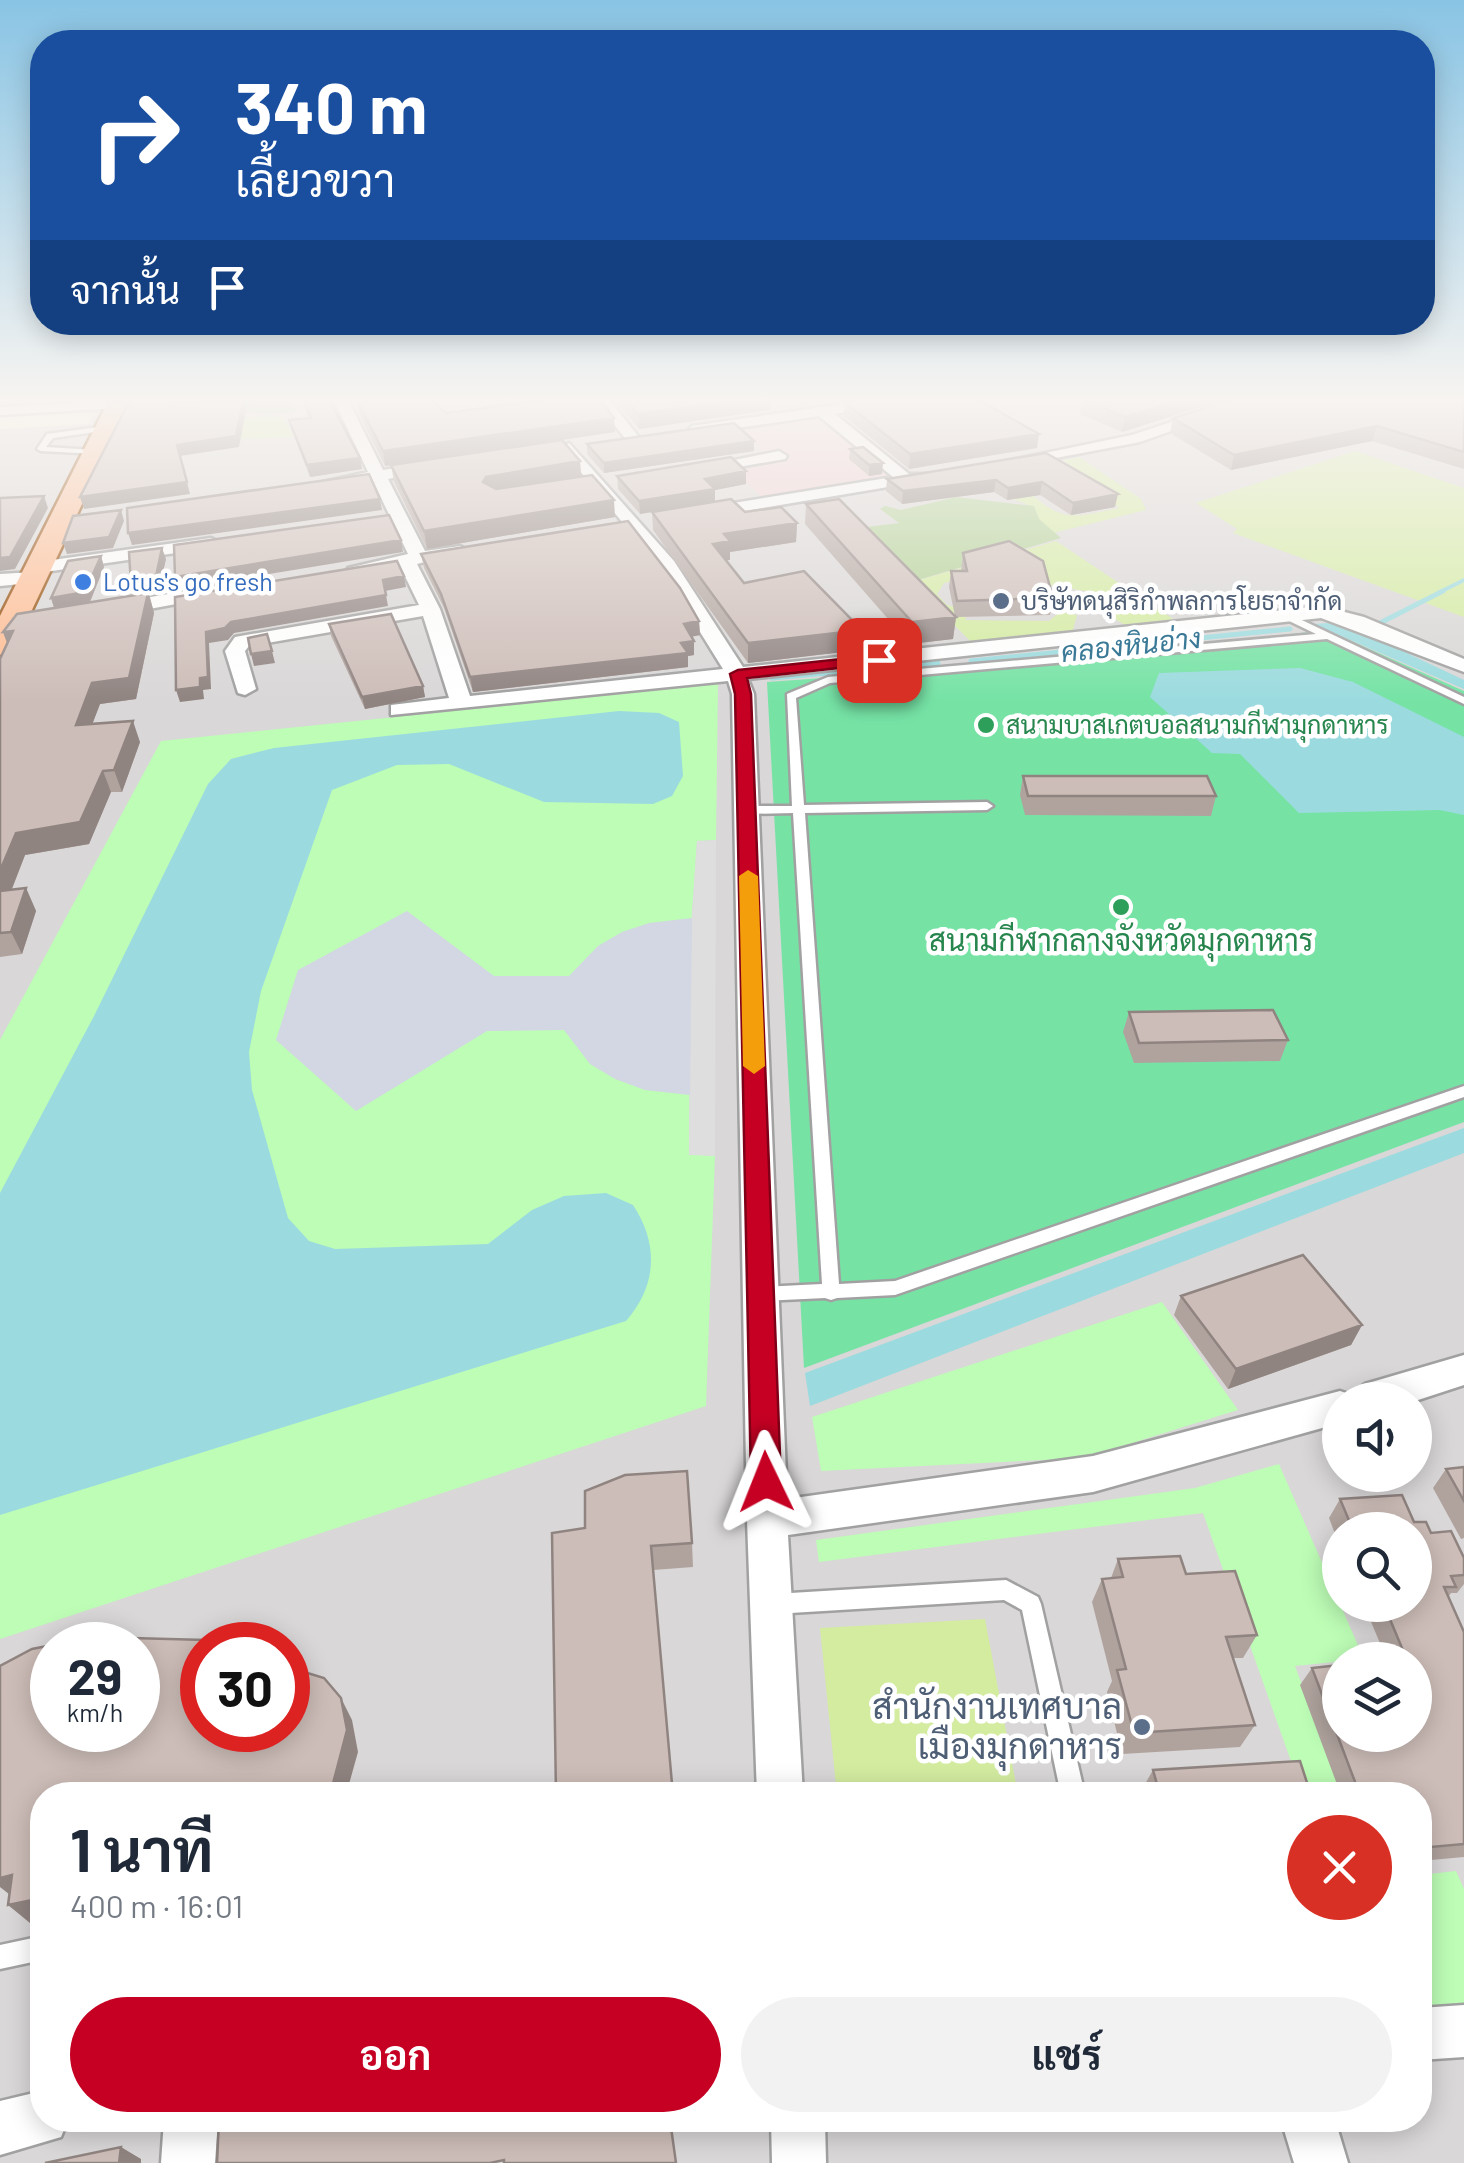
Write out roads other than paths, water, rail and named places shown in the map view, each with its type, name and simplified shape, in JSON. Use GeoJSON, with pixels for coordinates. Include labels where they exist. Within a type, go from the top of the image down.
{"type":"FeatureCollection","features":[{"type":"Feature","properties":{"kind":"main road"},"geometry":{"type":"LineString","coordinates":[[12,632],[36,573],[78,499]]}},
{"type":"Feature","properties":{"kind":"street"},"geometry":{"type":"LineString","coordinates":[[382,499],[388,519],[413,559],[462,704]]}},
{"type":"Feature","properties":{"kind":"street"},"geometry":{"type":"LineString","coordinates":[[614,499],[636,524],[738,674],[743,694],[767,1520],[779,1782]]}},
{"type":"Feature","properties":{"kind":"street"},"geometry":{"type":"LineString","coordinates":[[691,515],[764,499]]}},
{"type":"Feature","properties":{"kind":"street"},"geometry":{"type":"LineString","coordinates":[[0,580],[228,541]]}},
{"type":"Feature","properties":{"kind":"street"},"geometry":{"type":"LineString","coordinates":[[328,573],[472,550]]}},
{"type":"Feature","properties":{"kind":"street"},"geometry":{"type":"LineString","coordinates":[[99,612],[230,590]]}},
{"type":"Feature","properties":{"kind":"street"},"geometry":{"type":"LineString","coordinates":[[244,689],[235,651],[242,641],[430,609]]}},
{"type":"Feature","properties":{"kind":"street"},"geometry":{"type":"LineString","coordinates":[[398,710],[738,674],[955,662],[1284,616],[1332,613],[1464,666]]}},
{"type":"Feature","properties":{"kind":"street"},"geometry":{"type":"LineString","coordinates":[[1424,1382],[1464,1370]]}},
{"type":"Feature","properties":{"kind":"street"},"geometry":{"type":"LineString","coordinates":[[767,1520],[1093,1474],[1322,1412]]}},
{"type":"Feature","properties":{"kind":"street"},"geometry":{"type":"LineString","coordinates":[[1432,2033],[1464,2030]]}},
{"type":"Feature","properties":{"kind":"street"},"geometry":{"type":"LineString","coordinates":[[0,2128],[30,2121]]}},
{"type":"Feature","properties":{"kind":"street"},"geometry":{"type":"LineString","coordinates":[[188,2163],[190,2132]]}},
{"type":"Feature","properties":{"kind":"street"},"geometry":{"type":"LineString","coordinates":[[798,2132],[799,2163]]}},
{"type":"Feature","properties":{"kind":"street"},"geometry":{"type":"LineString","coordinates":[[1312,2132],[1322,2163]]}},
{"type":"Feature","properties":{"kind":"lane"},"geometry":{"type":"LineString","coordinates":[[1284,616],[1464,701]]}},
{"type":"Feature","properties":{"kind":"lane"},"geometry":{"type":"LineString","coordinates":[[831,1293],[791,696],[828,680],[955,662],[1328,636]]}},
{"type":"Feature","properties":{"kind":"lane"},"geometry":{"type":"LineString","coordinates":[[746,810],[987,806]]}},
{"type":"Feature","properties":{"kind":"lane"},"geometry":{"type":"LineString","coordinates":[[760,1294],[895,1288],[1464,1091]]}},
{"type":"Feature","properties":{"kind":"lane"},"geometry":{"type":"LineString","coordinates":[[770,1604],[1006,1590],[1031,1604],[1070,1782]]}},
{"type":"Feature","properties":{"kind":"lane"},"geometry":{"type":"LineString","coordinates":[[0,1957],[30,1951]]}},
{"type":"Feature","properties":{"kind":"water"},"geometry":{"type":"Polygon","coordinates":[[[1313,624],[1358,630],[1464,680],[1464,689],[1313,624]]]}},
{"type":"Feature","properties":{"kind":"water"},"geometry":{"type":"Polygon","coordinates":[[[1300,668],[1353,682],[1464,737],[1464,815],[1440,810],[1299,813],[1240,754],[1212,753],[1150,697],[1159,673],[1300,668]]]}},
{"type":"Feature","properties":{"kind":"water"},"geometry":{"type":"Polygon","coordinates":[[[619,711],[659,713],[679,722],[683,776],[672,796],[653,804],[544,802],[449,764],[397,765],[332,790],[261,991],[249,1052],[252,1090],[288,1218],[309,1241],[335,1249],[488,1244],[532,1210],[564,1196],[606,1193],[633,1205],[650,1250],[644,1294],[626,1321],[0,1515],[0,1193],[94,1016],[208,784],[231,759],[274,748],[619,711]]]}},
{"type":"Feature","properties":{"kind":"water"},"geometry":{"type":"Polygon","coordinates":[[[1464,1128],[1464,1153],[810,1406],[805,1373],[1464,1128]]]}},
{"type":"Feature","properties":{"kind":"waterway","name":"คลองหินอ่าง"},"geometry":{"type":"LineString","coordinates":[[1438,593],[1464,580]]}},
{"type":"Feature","properties":{"kind":"waterway","name":"คลองหินอ่าง"},"geometry":{"type":"LineString","coordinates":[[1370,628],[1443,591]]}},
{"type":"Feature","properties":{"kind":"waterway","name":"คลองหินอ่าง"},"geometry":{"type":"LineString","coordinates":[[971,661],[1290,629]]}},
{"type":"Feature","properties":{"kind":"waterway","name":"คลองหินอ่าง"},"geometry":{"type":"LineString","coordinates":[[772,678],[938,663]]}},
{"type":"Feature","properties":{"kind":"place","name":"Lotus's go fresh"},"geometry":{"type":"Point","coordinates":[83,582]}},
{"type":"Feature","properties":{"kind":"place","name":"บริษัทดนุสิริกำพลการโยธาจำกัด"},"geometry":{"type":"Point","coordinates":[1001,601]}},
{"type":"Feature","properties":{"kind":"place","name":"สนามบาสเกตบอลสนามกีฬามุกดาหาร"},"geometry":{"type":"Point","coordinates":[986,725]}},
{"type":"Feature","properties":{"kind":"place","name":"สนามกีฬากลางจังหวัดมุกดาหาร"},"geometry":{"type":"Point","coordinates":[1121,907]}},
{"type":"Feature","properties":{"kind":"place","name":"สำนักงานเทศบาล เมืองมุกดาหาร"},"geometry":{"type":"Point","coordinates":[1142,1727]}}]}
